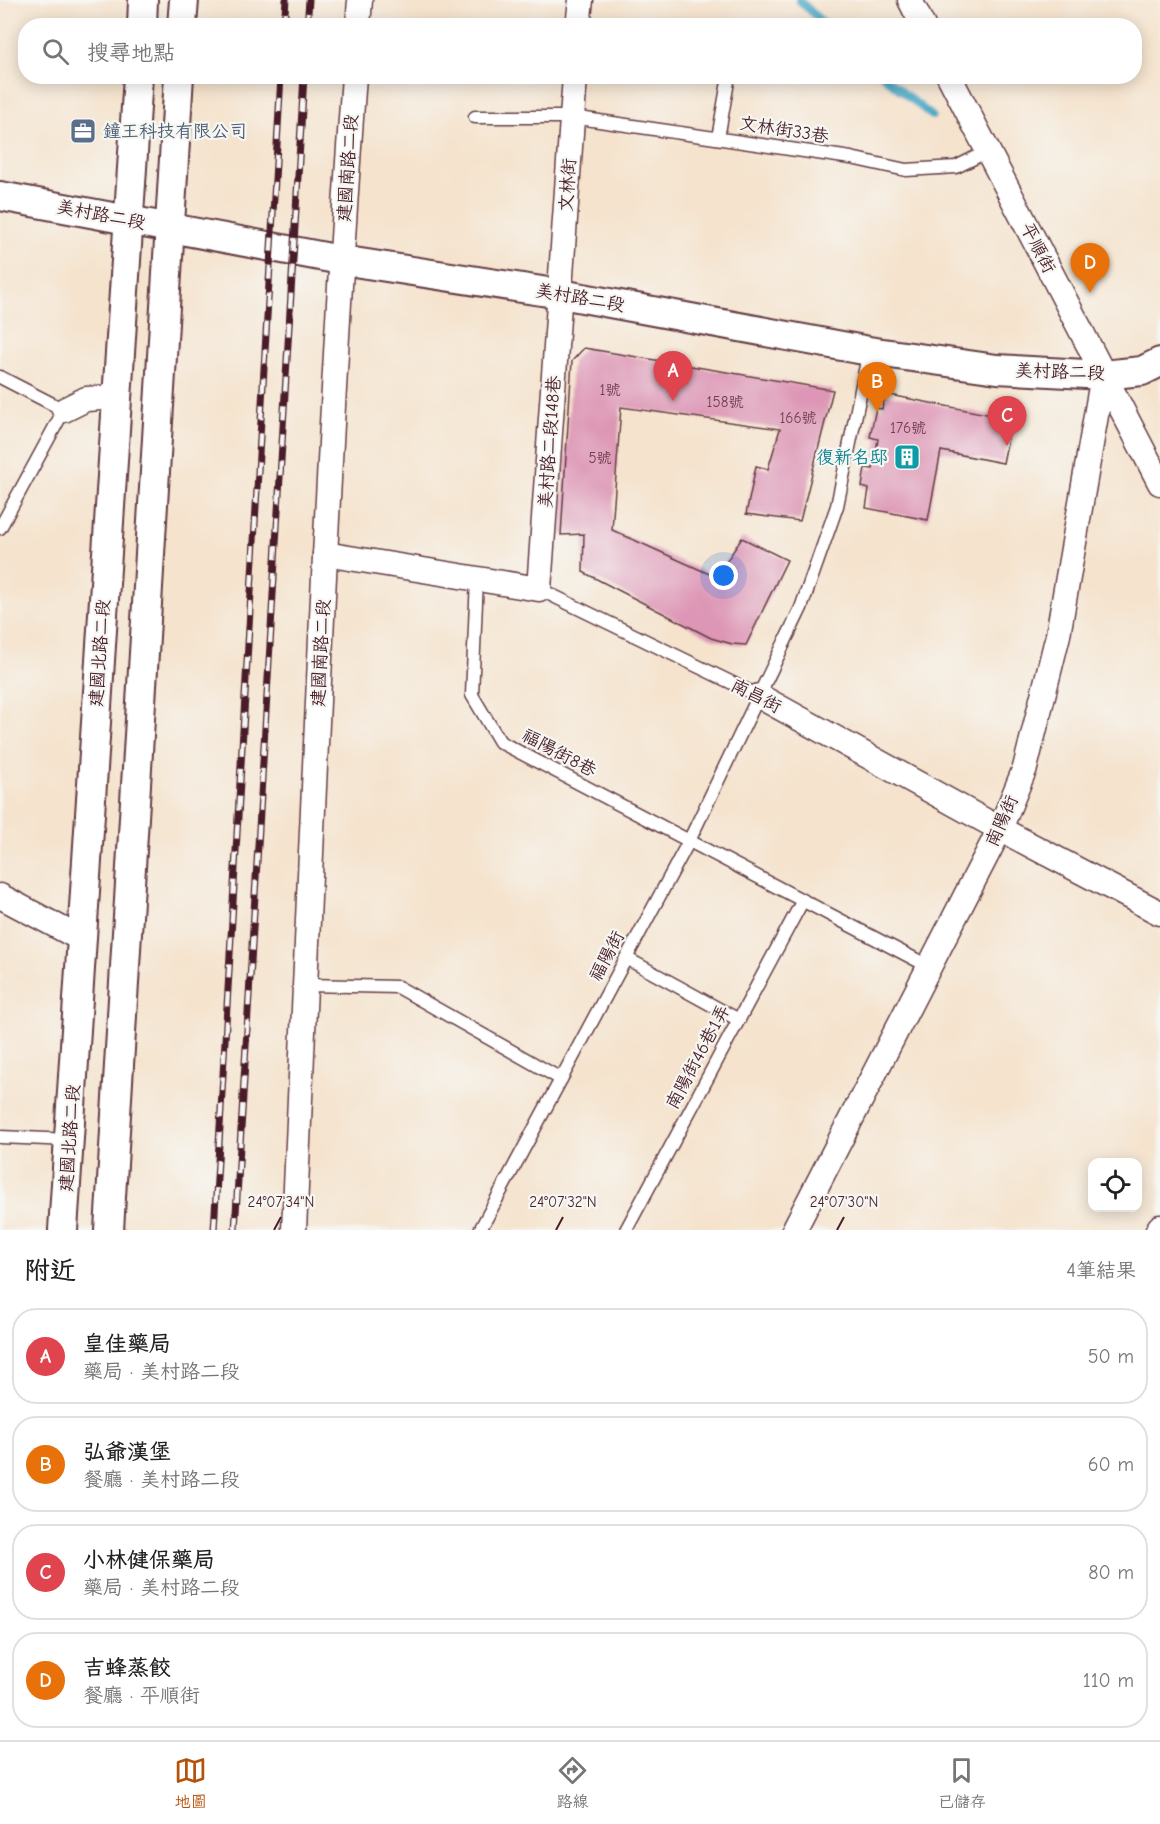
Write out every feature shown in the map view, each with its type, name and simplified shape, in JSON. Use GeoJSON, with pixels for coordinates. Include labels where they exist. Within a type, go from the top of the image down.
{"type":"FeatureCollection","features":[{"type":"Feature","properties":{"kind":"street"},"geometry":{"type":"LineString","coordinates":[[142,18],[143,0]]}},
{"type":"Feature","properties":{"kind":"street"},"geometry":{"type":"LineString","coordinates":[[183,18],[184,0]]}},
{"type":"Feature","properties":{"kind":"street"},"geometry":{"type":"LineString","coordinates":[[359,18],[360,0]]}},
{"type":"Feature","properties":{"kind":"street"},"geometry":{"type":"LineString","coordinates":[[579,18],[581,0]]}},
{"type":"Feature","properties":{"kind":"street"},"geometry":{"type":"LineString","coordinates":[[910,0],[919,18]]}},
{"type":"Feature","properties":{"kind":"street","name":"建國北路二段"},"geometry":{"type":"LineString","coordinates":[[63,1230],[138,84]]}},
{"type":"Feature","properties":{"kind":"street"},"geometry":{"type":"LineString","coordinates":[[109,1230],[179,84]]}},
{"type":"Feature","properties":{"kind":"street","name":"建國南路二段"},"geometry":{"type":"LineString","coordinates":[[294,1230],[341,260],[353,84]]}},
{"type":"Feature","properties":{"kind":"street","name":"文林街"},"geometry":{"type":"LineString","coordinates":[[561,294],[574,84]]}},
{"type":"Feature","properties":{"kind":"street","name":"平順街"},"geometry":{"type":"LineString","coordinates":[[953,84],[1103,375],[1157,472]]}},
{"type":"Feature","properties":{"kind":"street","name":"美村路二段"},"geometry":{"type":"LineString","coordinates":[[0,196],[341,260],[561,294],[869,351],[997,369],[1103,375],[1142,371],[1160,362]]}},
{"type":"Feature","properties":{"kind":"street","name":"美村路二段148巷"},"geometry":{"type":"LineString","coordinates":[[539,589],[561,294]]}},
{"type":"Feature","properties":{"kind":"street","name":"南陽街"},"geometry":{"type":"LineString","coordinates":[[794,1230],[1000,829],[1025,768],[1058,635],[1103,375]]}},
{"type":"Feature","properties":{"kind":"street"},"geometry":{"type":"LineString","coordinates":[[64,411],[86,399],[117,397]]}},
{"type":"Feature","properties":{"kind":"street","name":"南昌街"},"geometry":{"type":"LineString","coordinates":[[326,554],[539,589]]}},
{"type":"Feature","properties":{"kind":"street","name":"南昌街"},"geometry":{"type":"LineString","coordinates":[[759,696],[1000,829],[1160,913]]}},
{"type":"Feature","properties":{"kind":"street"},"geometry":{"type":"LineString","coordinates":[[0,896],[81,939]]}},
{"type":"Feature","properties":{"kind":"lane"},"geometry":{"type":"LineString","coordinates":[[718,138],[728,84]]}},
{"type":"Feature","properties":{"kind":"lane","name":"文林街33巷"},"geometry":{"type":"LineString","coordinates":[[475,117],[572,117],[718,138],[906,170],[956,167],[988,151]]}},
{"type":"Feature","properties":{"kind":"lane","name":"福陽街"},"geometry":{"type":"LineString","coordinates":[[480,1230],[689,841],[801,608],[837,506],[869,351]]}},
{"type":"Feature","properties":{"kind":"lane"},"geometry":{"type":"LineString","coordinates":[[0,377],[64,411],[0,528]]}},
{"type":"Feature","properties":{"kind":"lane","name":"福陽街8巷"},"geometry":{"type":"LineString","coordinates":[[477,579],[472,695],[500,742],[930,966]]}},
{"type":"Feature","properties":{"kind":"lane","name":"南昌街"},"geometry":{"type":"LineString","coordinates":[[539,589],[759,696]]}},
{"type":"Feature","properties":{"kind":"lane","name":"南陽街46巷1弄"},"geometry":{"type":"LineString","coordinates":[[626,1230],[803,900]]}},
{"type":"Feature","properties":{"kind":"lane"},"geometry":{"type":"LineString","coordinates":[[626,958],[739,1020]]}},
{"type":"Feature","properties":{"kind":"lane"},"geometry":{"type":"LineString","coordinates":[[305,986],[398,987],[561,1079]]}},
{"type":"Feature","properties":{"kind":"lane"},"geometry":{"type":"LineString","coordinates":[[0,1137],[70,1140]]}},
{"type":"Feature","properties":{"kind":"building"},"geometry":{"type":"Polygon","coordinates":[[[584,348],[833,390],[800,521],[746,514],[756,466],[768,469],[780,429],[621,407],[612,530],[716,577],[742,538],[787,560],[746,645],[711,638],[583,572],[584,534],[561,535],[572,361],[584,348]]]}},
{"type":"Feature","properties":{"kind":"building","name":"復新名邸"},"geometry":{"type":"Polygon","coordinates":[[[885,394],[1012,419],[1003,463],[941,451],[928,520],[866,508],[869,489],[862,487],[865,468],[873,469],[878,439],[870,437],[876,408],[882,409],[885,394]]]}},
{"type":"Feature","properties":{"kind":"waterway"},"geometry":{"type":"LineString","coordinates":[[799,0],[818,18]]}},
{"type":"Feature","properties":{"kind":"waterway"},"geometry":{"type":"LineString","coordinates":[[893,84],[932,116]]}},
{"type":"Feature","properties":{"kind":"railway"},"geometry":{"type":"LineString","coordinates":[[285,18],[286,0]]}},
{"type":"Feature","properties":{"kind":"railway"},"geometry":{"type":"LineString","coordinates":[[308,18],[309,0]]}},
{"type":"Feature","properties":{"kind":"railway"},"geometry":{"type":"LineString","coordinates":[[214,1230],[281,84]]}},
{"type":"Feature","properties":{"kind":"railway"},"geometry":{"type":"LineString","coordinates":[[235,1230],[304,84]]}},
{"type":"Feature","properties":{"kind":"place","name":"鐘王科技有限公司"},"geometry":{"type":"Point","coordinates":[83,131]}},
{"type":"Feature","properties":{"kind":"place","name":"吉蜂蒸餃"},"geometry":{"type":"Point","coordinates":[1090,293]}},
{"type":"Feature","properties":{"kind":"place","name":"皇佳藥局"},"geometry":{"type":"Point","coordinates":[673,401]}},
{"type":"Feature","properties":{"kind":"place","name":"弘爺漢堡"},"geometry":{"type":"Point","coordinates":[877,412]}},
{"type":"Feature","properties":{"kind":"place","name":"小林健保藥局"},"geometry":{"type":"Point","coordinates":[1007,446]}},
{"type":"Feature","properties":{"kind":"place","name":"復新名邸"},"geometry":{"type":"Point","coordinates":[907,457]}}]}
